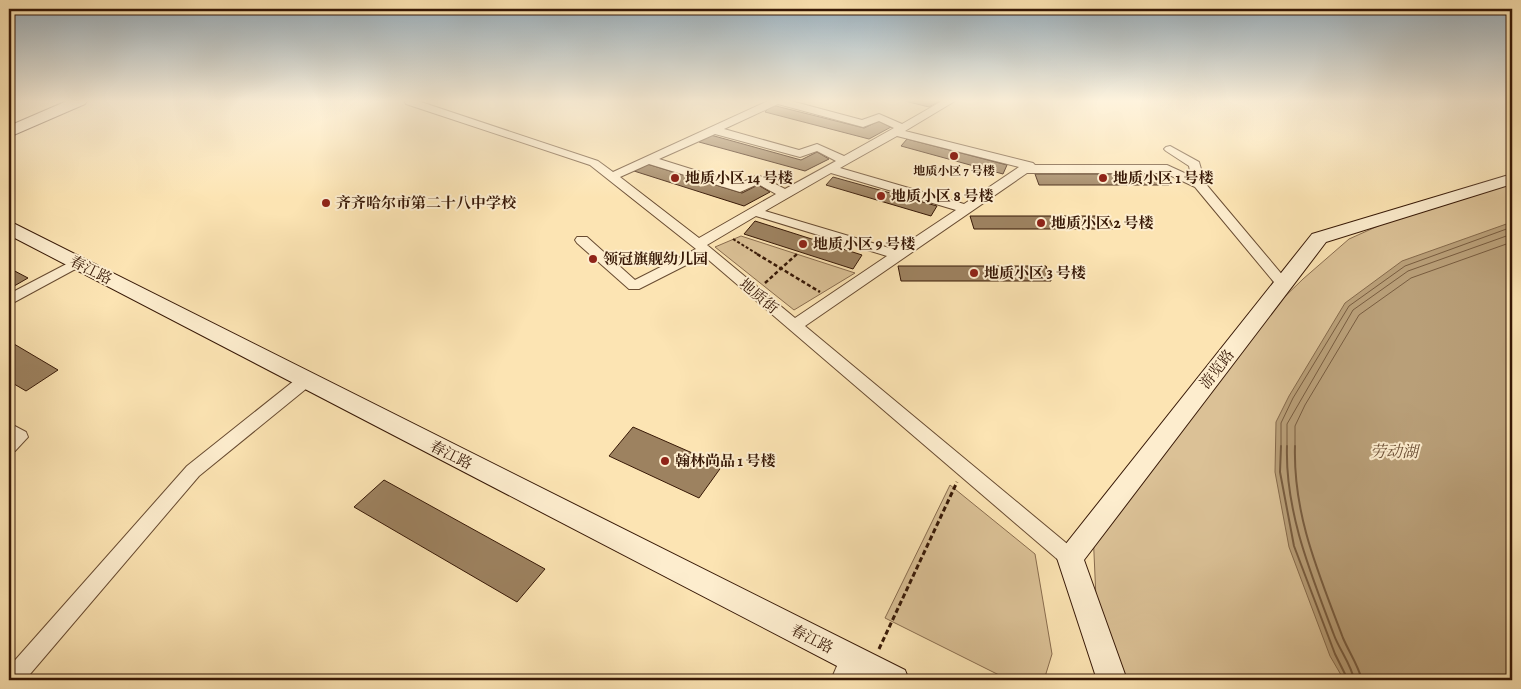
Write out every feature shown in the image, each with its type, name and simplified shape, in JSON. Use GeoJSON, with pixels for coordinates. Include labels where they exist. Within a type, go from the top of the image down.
{"type":"FeatureCollection","features":[{"type":"Feature","properties":{"kind":"main road","name":"游览路"},"geometry":{"type":"LineString","coordinates":[[1070,558],[1319,238],[1512,179]]}},
{"type":"Feature","properties":{"kind":"main road","name":"春江路"},"geometry":{"type":"LineString","coordinates":[[9,228],[306,380],[854,669],[894,680]]}},
{"type":"Feature","properties":{"kind":"main road"},"geometry":{"type":"LineString","coordinates":[[1070,558],[1112,680]]}},
{"type":"Feature","properties":{"kind":"street","name":"地质街"},"geometry":{"type":"LineString","coordinates":[[504,133],[594,163],[701,247],[1070,558]]}},
{"type":"Feature","properties":{"kind":"street"},"geometry":{"type":"LineString","coordinates":[[611,177],[707,133]]}},
{"type":"Feature","properties":{"kind":"street"},"geometry":{"type":"LineString","coordinates":[[725,133],[800,154],[817,146],[845,161]]}},
{"type":"Feature","properties":{"kind":"street"},"geometry":{"type":"LineString","coordinates":[[582,240],[634,286],[701,247],[721,231],[894,133]]}},
{"type":"Feature","properties":{"kind":"street"},"geometry":{"type":"LineString","coordinates":[[794,326],[1029,166],[910,133]]}},
{"type":"Feature","properties":{"kind":"street"},"geometry":{"type":"LineString","coordinates":[[1170,149],[1195,164],[1199,184]]}},
{"type":"Feature","properties":{"kind":"street"},"geometry":{"type":"LineString","coordinates":[[649,160],[740,188],[758,179],[786,195]]}},
{"type":"Feature","properties":{"kind":"street"},"geometry":{"type":"LineString","coordinates":[[830,169],[966,209]]}},
{"type":"Feature","properties":{"kind":"street"},"geometry":{"type":"LineString","coordinates":[[1024,169],[1167,169],[1199,184],[1283,284]]}},
{"type":"Feature","properties":{"kind":"street"},"geometry":{"type":"LineString","coordinates":[[755,212],[897,256]]}},
{"type":"Feature","properties":{"kind":"street"},"geometry":{"type":"LineString","coordinates":[[10,299],[76,263]]}},
{"type":"Feature","properties":{"kind":"street"},"geometry":{"type":"LineString","coordinates":[[11,680],[194,471],[306,380]]}},
{"type":"Feature","properties":{"kind":"street"},"geometry":{"type":"LineString","coordinates":[[9,429],[20,437],[9,446]]}},
{"type":"Feature","properties":{"kind":"path"},"geometry":{"type":"LineString","coordinates":[[721,231],[780,270],[833,299]]}},
{"type":"Feature","properties":{"kind":"path"},"geometry":{"type":"LineString","coordinates":[[755,293],[797,254]]}},
{"type":"Feature","properties":{"kind":"path"},"geometry":{"type":"LineString","coordinates":[[854,669],[963,468]]}},
{"type":"Feature","properties":{"kind":"shaded area"},"geometry":{"type":"Polygon","coordinates":[[[1512,183],[1512,680],[1119,680],[1097,621],[1093,531],[1241,339],[1303,279],[1349,239],[1387,222],[1512,183]]]}},
{"type":"Feature","properties":{"kind":"shaded area"},"geometry":{"type":"Polygon","coordinates":[[[741,236],[855,273],[794,310],[715,247],[741,236]]]}},
{"type":"Feature","properties":{"kind":"shaded area"},"geometry":{"type":"Polygon","coordinates":[[[950,485],[1035,554],[1052,654],[1044,680],[1009,680],[885,618],[950,485]]]}},
{"type":"Feature","properties":{"kind":"water","name":"劳动湖"},"geometry":{"type":"Polygon","coordinates":[[[1512,222],[1512,680],[1344,680],[1330,656],[1289,547],[1275,472],[1276,422],[1289,396],[1345,303],[1402,261],[1512,222]]]}},
{"type":"Feature","properties":{"kind":"building"},"geometry":{"type":"Polygon","coordinates":[[[846,133],[880,133],[869,139],[846,133]]]}},
{"type":"Feature","properties":{"kind":"building"},"geometry":{"type":"Polygon","coordinates":[[[707,134],[801,160],[817,152],[829,159],[805,171],[699,142],[707,134]]]}},
{"type":"Feature","properties":{"kind":"building","name":"地质小区 7 号楼"},"geometry":{"type":"Polygon","coordinates":[[[907,139],[1007,165],[1003,174],[901,146],[907,139]]]}},
{"type":"Feature","properties":{"kind":"building","name":"地质小区 14 号楼"},"geometry":{"type":"Polygon","coordinates":[[[644,163],[742,193],[758,185],[770,192],[744,206],[634,171],[644,163]]]}},
{"type":"Feature","properties":{"kind":"building","name":"地质小区 1 号楼"},"geometry":{"type":"Polygon","coordinates":[[[1035,174],[1162,174],[1167,176],[1170,181],[1166,181],[1169,185],[1039,185],[1035,174]]]}},
{"type":"Feature","properties":{"kind":"building","name":"地质小区 8 号楼"},"geometry":{"type":"Polygon","coordinates":[[[833,177],[937,206],[931,216],[826,185],[833,177]]]}},
{"type":"Feature","properties":{"kind":"building","name":"地质小区 2 号楼"},"geometry":{"type":"Polygon","coordinates":[[[970,216],[1108,216],[1114,229],[974,229],[970,216]]]}},
{"type":"Feature","properties":{"kind":"building","name":"地质小区 9 号楼"},"geometry":{"type":"Polygon","coordinates":[[[755,221],[862,255],[853,269],[744,234],[755,221]]]}},
{"type":"Feature","properties":{"kind":"building","name":"地质小区 3 号楼"},"geometry":{"type":"Polygon","coordinates":[[[898,266],[1046,266],[1051,281],[901,281],[898,266]]]}},
{"type":"Feature","properties":{"kind":"building"},"geometry":{"type":"Polygon","coordinates":[[[9,268],[28,278],[9,289],[9,268]]]}},
{"type":"Feature","properties":{"kind":"building"},"geometry":{"type":"Polygon","coordinates":[[[9,341],[58,370],[26,391],[9,381],[9,341]]]}},
{"type":"Feature","properties":{"kind":"building","name":"翰林尚品 1 号楼"},"geometry":{"type":"Polygon","coordinates":[[[633,427],[722,466],[699,498],[609,456],[633,427]]]}},
{"type":"Feature","properties":{"kind":"building"},"geometry":{"type":"Polygon","coordinates":[[[384,480],[545,569],[517,602],[354,507],[384,480]]]}},
{"type":"Feature","properties":{"kind":"place","name":"地质小区 7 号楼"},"geometry":{"type":"Point","coordinates":[954,156]}},
{"type":"Feature","properties":{"kind":"place","name":"地质小区 14 号楼"},"geometry":{"type":"Point","coordinates":[675,178]}},
{"type":"Feature","properties":{"kind":"place","name":"地质小区 1 号楼"},"geometry":{"type":"Point","coordinates":[1103,178]}},
{"type":"Feature","properties":{"kind":"place","name":"地质小区 8 号楼"},"geometry":{"type":"Point","coordinates":[881,196]}},
{"type":"Feature","properties":{"kind":"place","name":"齐齐哈尔市第二十八中学校"},"geometry":{"type":"Point","coordinates":[326,203]}},
{"type":"Feature","properties":{"kind":"place","name":"地质小区 2 号楼"},"geometry":{"type":"Point","coordinates":[1041,223]}},
{"type":"Feature","properties":{"kind":"place","name":"地质小区 9 号楼"},"geometry":{"type":"Point","coordinates":[803,244]}},
{"type":"Feature","properties":{"kind":"place","name":"领冠旗舰幼儿园"},"geometry":{"type":"Point","coordinates":[593,259]}},
{"type":"Feature","properties":{"kind":"place","name":"地质小区 3 号楼"},"geometry":{"type":"Point","coordinates":[974,273]}},
{"type":"Feature","properties":{"kind":"place","name":"翰林尚品 1 号楼"},"geometry":{"type":"Point","coordinates":[665,461]}}]}
